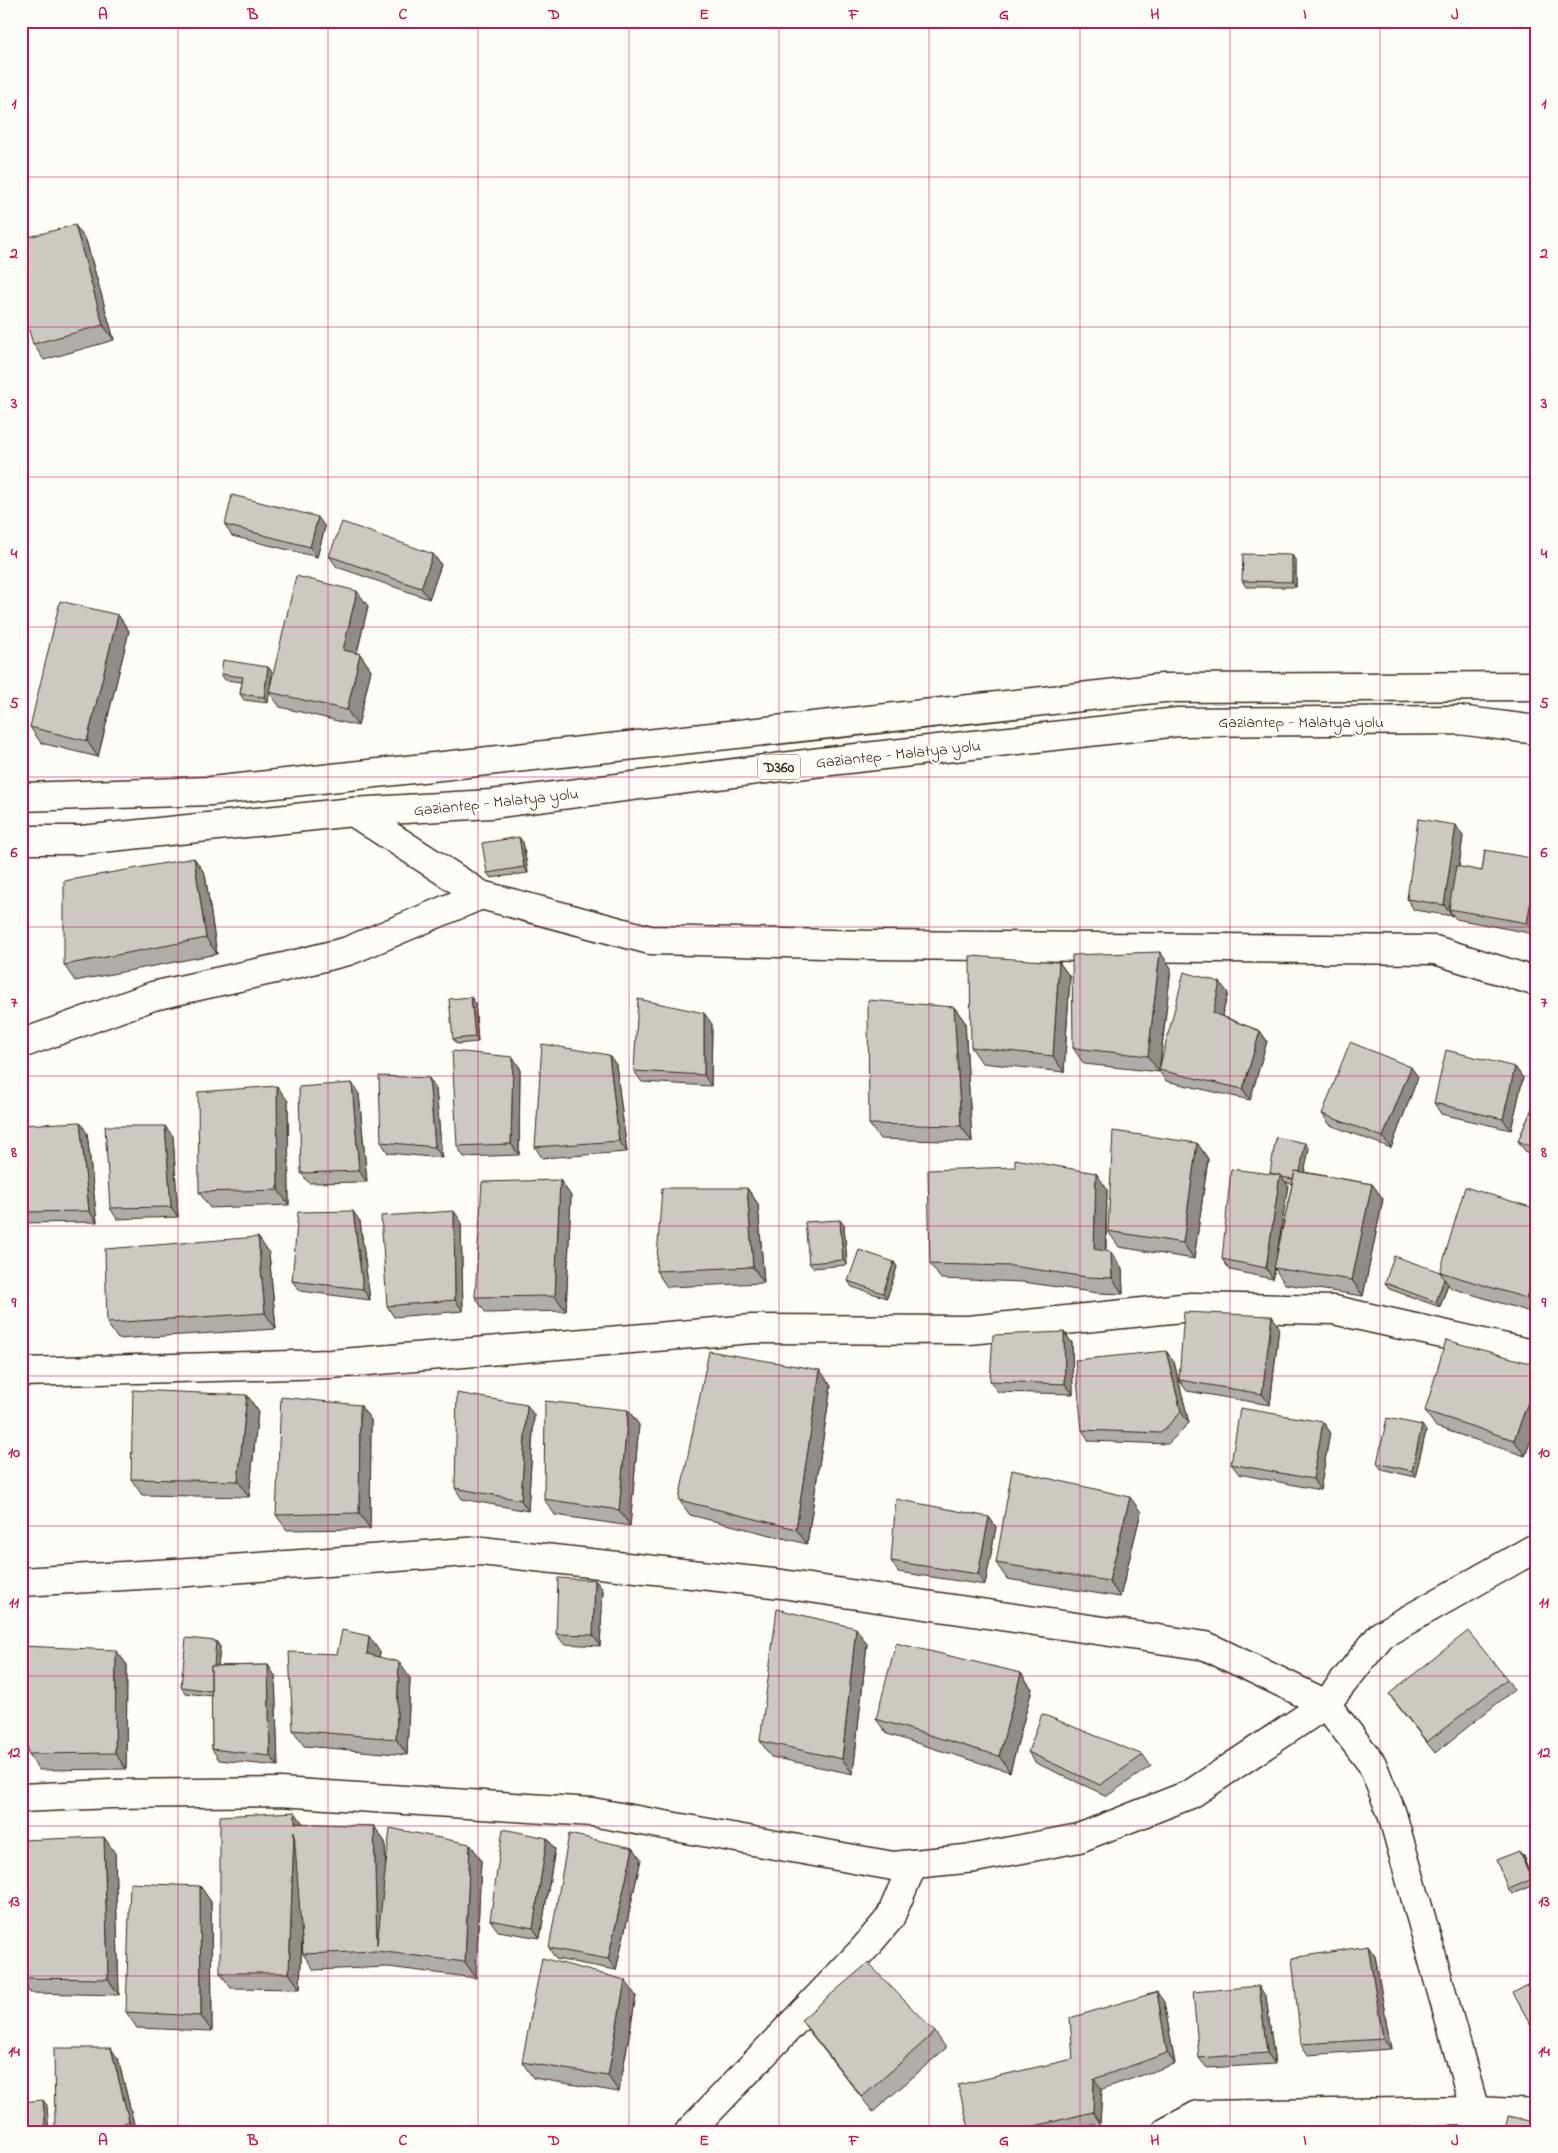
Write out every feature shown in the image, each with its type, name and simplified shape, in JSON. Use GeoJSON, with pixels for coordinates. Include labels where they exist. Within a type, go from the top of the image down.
{"type":"FeatureCollection","features":[{"type":"Feature","properties":{"kind":"main road","name":"Gaziantep - Malatya yolu"},"geometry":{"type":"LineString","coordinates":[[21,797],[211,790],[1163,688],[1537,686]]}},
{"type":"Feature","properties":{"kind":"main road","name":"Gaziantep - Malatya yolu"},"geometry":{"type":"LineString","coordinates":[[21,840],[82,840],[354,812],[491,804],[821,762],[1178,722],[1459,720],[1537,730]]}},
{"type":"Feature","properties":{"kind":"main road"},"geometry":{"type":"LineString","coordinates":[[354,812],[481,895],[650,940],[873,945],[1435,950],[1537,982]]}},
{"type":"Feature","properties":{"kind":"main road"},"geometry":{"type":"LineString","coordinates":[[21,1044],[153,996],[284,967],[348,950],[481,895]]}},
{"type":"Feature","properties":{"kind":"main road"},"geometry":{"type":"LineString","coordinates":[[21,1372],[331,1364],[752,1329],[969,1330],[1191,1307],[1334,1310],[1537,1354]]}},
{"type":"Feature","properties":{"kind":"main road"},"geometry":{"type":"LineString","coordinates":[[21,1798],[111,1794],[280,1792],[592,1812],[894,1866],[976,1858],[1079,1838],[1191,1794],[1326,1704],[1382,1635],[1537,1547]]}},
{"type":"Feature","properties":{"kind":"main road"},"geometry":{"type":"LineString","coordinates":[[21,1582],[481,1551],[782,1584],[1206,1646],[1326,1704],[1372,1764],[1392,1814],[1474,2122]]}},
{"type":"Feature","properties":{"kind":"main road"},"geometry":{"type":"LineString","coordinates":[[689,2132],[890,1918],[913,1864]]}},
{"type":"Feature","properties":{"kind":"main road"},"geometry":{"type":"LineString","coordinates":[[1166,2132],[1198,2115],[1474,2122],[1537,2114]]}},
{"type":"Feature","properties":{"kind":"building"},"geometry":{"type":"Polygon","coordinates":[[[75,225],[103,325],[33,344],[21,303],[21,239],[75,225]]]}},
{"type":"Feature","properties":{"kind":"building"},"geometry":{"type":"Polygon","coordinates":[[[232,495],[318,517],[310,547],[225,525],[232,495]]]}},
{"type":"Feature","properties":{"kind":"building"},"geometry":{"type":"Polygon","coordinates":[[[342,522],[433,554],[421,588],[329,556],[342,522]]]}},
{"type":"Feature","properties":{"kind":"building"},"geometry":{"type":"Polygon","coordinates":[[[1243,554],[1292,555],[1292,582],[1242,581],[1243,554]]]}},
{"type":"Feature","properties":{"kind":"building"},"geometry":{"type":"Polygon","coordinates":[[[296,576],[357,591],[343,650],[360,654],[347,710],[269,692],[296,576]]]}},
{"type":"Feature","properties":{"kind":"building"},"geometry":{"type":"Polygon","coordinates":[[[60,601],[118,615],[87,741],[30,727],[60,601]]]}},
{"type":"Feature","properties":{"kind":"building"},"geometry":{"type":"Polygon","coordinates":[[[223,660],[268,667],[264,697],[240,694],[243,677],[221,674],[223,660]]]}},
{"type":"Feature","properties":{"kind":"building"},"geometry":{"type":"Polygon","coordinates":[[[1418,819],[1456,825],[1444,905],[1407,899],[1418,819]]]}},
{"type":"Feature","properties":{"kind":"building"},"geometry":{"type":"Polygon","coordinates":[[[519,837],[524,867],[487,873],[482,843],[519,837]]]}},
{"type":"Feature","properties":{"kind":"building"},"geometry":{"type":"Polygon","coordinates":[[[1485,850],[1537,859],[1527,923],[1449,909],[1456,866],[1482,871],[1485,850]]]}},
{"type":"Feature","properties":{"kind":"building"},"geometry":{"type":"Polygon","coordinates":[[[194,858],[206,938],[64,965],[64,881],[194,858]]]}},
{"type":"Feature","properties":{"kind":"building"},"geometry":{"type":"Polygon","coordinates":[[[1160,952],[1148,1056],[1073,1048],[1072,955],[1160,952]]]}},
{"type":"Feature","properties":{"kind":"building"},"geometry":{"type":"Polygon","coordinates":[[[970,956],[1059,962],[1053,1056],[971,1047],[970,956]]]}},
{"type":"Feature","properties":{"kind":"building"},"geometry":{"type":"Polygon","coordinates":[[[1184,972],[1220,982],[1213,1013],[1260,1031],[1243,1089],[1159,1070],[1184,972]]]}},
{"type":"Feature","properties":{"kind":"building"},"geometry":{"type":"Polygon","coordinates":[[[471,997],[475,1037],[453,1039],[449,999],[471,997]]]}},
{"type":"Feature","properties":{"kind":"building"},"geometry":{"type":"Polygon","coordinates":[[[638,999],[704,1013],[704,1075],[634,1071],[638,999]]]}},
{"type":"Feature","properties":{"kind":"building"},"geometry":{"type":"Polygon","coordinates":[[[868,1000],[954,1007],[961,1126],[869,1124],[868,1000]]]}},
{"type":"Feature","properties":{"kind":"building"},"geometry":{"type":"Polygon","coordinates":[[[1350,1042],[1411,1067],[1383,1137],[1322,1114],[1350,1042]]]}},
{"type":"Feature","properties":{"kind":"building"},"geometry":{"type":"Polygon","coordinates":[[[542,1044],[609,1055],[619,1141],[535,1147],[542,1044]]]}},
{"type":"Feature","properties":{"kind":"building"},"geometry":{"type":"Polygon","coordinates":[[[1446,1050],[1515,1067],[1503,1119],[1434,1103],[1446,1050]]]}},
{"type":"Feature","properties":{"kind":"building"},"geometry":{"type":"Polygon","coordinates":[[[452,1051],[513,1057],[511,1144],[457,1146],[452,1051]]]}},
{"type":"Feature","properties":{"kind":"building"},"geometry":{"type":"Polygon","coordinates":[[[379,1076],[429,1078],[435,1147],[381,1142],[379,1076]]]}},
{"type":"Feature","properties":{"kind":"building"},"geometry":{"type":"Polygon","coordinates":[[[352,1083],[359,1171],[301,1173],[299,1087],[352,1083]]]}},
{"type":"Feature","properties":{"kind":"building"},"geometry":{"type":"Polygon","coordinates":[[[277,1086],[278,1190],[199,1192],[198,1092],[277,1086]]]}},
{"type":"Feature","properties":{"kind":"building"},"geometry":{"type":"Polygon","coordinates":[[[1537,1097],[1537,1149],[1518,1141],[1537,1097]]]}},
{"type":"Feature","properties":{"kind":"building"},"geometry":{"type":"Polygon","coordinates":[[[80,1122],[89,1211],[21,1212],[21,1125],[80,1122]]]}},
{"type":"Feature","properties":{"kind":"building"},"geometry":{"type":"Polygon","coordinates":[[[105,1126],[165,1126],[171,1207],[110,1208],[105,1126]]]}},
{"type":"Feature","properties":{"kind":"building"},"geometry":{"type":"Polygon","coordinates":[[[1113,1131],[1197,1143],[1183,1243],[1108,1231],[1113,1131]]]}},
{"type":"Feature","properties":{"kind":"building"},"geometry":{"type":"Polygon","coordinates":[[[1276,1137],[1305,1143],[1300,1172],[1295,1171],[1293,1179],[1270,1173],[1276,1137]]]}},
{"type":"Feature","properties":{"kind":"building"},"geometry":{"type":"Polygon","coordinates":[[[1015,1159],[1096,1173],[1094,1249],[1111,1252],[1112,1278],[1087,1277],[1012,1266],[930,1264],[928,1170],[1015,1167],[1015,1159]]]}},
{"type":"Feature","properties":{"kind":"building"},"geometry":{"type":"Polygon","coordinates":[[[1231,1169],[1280,1175],[1266,1268],[1222,1259],[1231,1169]]]}},
{"type":"Feature","properties":{"kind":"building"},"geometry":{"type":"Polygon","coordinates":[[[1295,1171],[1372,1184],[1352,1280],[1274,1268],[1295,1171]]]}},
{"type":"Feature","properties":{"kind":"building"},"geometry":{"type":"Polygon","coordinates":[[[560,1180],[555,1296],[475,1297],[482,1182],[560,1180]]]}},
{"type":"Feature","properties":{"kind":"building"},"geometry":{"type":"Polygon","coordinates":[[[1465,1187],[1537,1209],[1537,1263],[1526,1298],[1440,1272],[1465,1187]]]}},
{"type":"Feature","properties":{"kind":"building"},"geometry":{"type":"Polygon","coordinates":[[[662,1188],[747,1188],[753,1267],[656,1271],[662,1188]]]}},
{"type":"Feature","properties":{"kind":"building"},"geometry":{"type":"Polygon","coordinates":[[[353,1211],[363,1289],[292,1281],[298,1212],[353,1211]]]}},
{"type":"Feature","properties":{"kind":"building"},"geometry":{"type":"Polygon","coordinates":[[[454,1211],[455,1300],[387,1306],[381,1216],[454,1211]]]}},
{"type":"Feature","properties":{"kind":"building"},"geometry":{"type":"Polygon","coordinates":[[[840,1220],[843,1260],[809,1263],[805,1222],[840,1220]]]}},
{"type":"Feature","properties":{"kind":"building"},"geometry":{"type":"Polygon","coordinates":[[[258,1237],[265,1313],[107,1323],[105,1249],[258,1237]]]}},
{"type":"Feature","properties":{"kind":"building"},"geometry":{"type":"Polygon","coordinates":[[[859,1250],[894,1262],[883,1293],[848,1281],[859,1250]]]}},
{"type":"Feature","properties":{"kind":"building"},"geometry":{"type":"Polygon","coordinates":[[[1394,1256],[1443,1273],[1440,1272],[1444,1279],[1436,1302],[1385,1283],[1394,1256]]]}},
{"type":"Feature","properties":{"kind":"building"},"geometry":{"type":"Polygon","coordinates":[[[1184,1312],[1272,1316],[1262,1394],[1179,1380],[1184,1312]]]}},
{"type":"Feature","properties":{"kind":"building"},"geometry":{"type":"Polygon","coordinates":[[[1064,1332],[1065,1384],[990,1381],[993,1335],[1064,1332]]]}},
{"type":"Feature","properties":{"kind":"building"},"geometry":{"type":"Polygon","coordinates":[[[1446,1340],[1537,1365],[1537,1378],[1514,1440],[1425,1411],[1446,1340]]]}},
{"type":"Feature","properties":{"kind":"building"},"geometry":{"type":"Polygon","coordinates":[[[709,1351],[820,1370],[796,1529],[679,1500],[709,1351]]]}},
{"type":"Feature","properties":{"kind":"building"},"geometry":{"type":"Polygon","coordinates":[[[1166,1351],[1181,1412],[1161,1433],[1082,1430],[1075,1360],[1166,1351]]]}},
{"type":"Feature","properties":{"kind":"building"},"geometry":{"type":"Polygon","coordinates":[[[133,1390],[247,1395],[238,1481],[131,1479],[133,1390]]]}},
{"type":"Feature","properties":{"kind":"building"},"geometry":{"type":"Polygon","coordinates":[[[457,1393],[527,1405],[521,1500],[455,1488],[457,1393]]]}},
{"type":"Feature","properties":{"kind":"building"},"geometry":{"type":"Polygon","coordinates":[[[281,1397],[360,1405],[359,1513],[276,1515],[281,1397]]]}},
{"type":"Feature","properties":{"kind":"building"},"geometry":{"type":"Polygon","coordinates":[[[545,1401],[628,1410],[619,1510],[544,1499],[545,1401]]]}},
{"type":"Feature","properties":{"kind":"building"},"geometry":{"type":"Polygon","coordinates":[[[1240,1408],[1323,1422],[1313,1479],[1231,1464],[1240,1408]]]}},
{"type":"Feature","properties":{"kind":"building"},"geometry":{"type":"Polygon","coordinates":[[[1387,1418],[1422,1425],[1412,1471],[1377,1463],[1387,1418]]]}},
{"type":"Feature","properties":{"kind":"building"},"geometry":{"type":"Polygon","coordinates":[[[1012,1470],[1130,1497],[1109,1581],[996,1563],[1012,1470]]]}},
{"type":"Feature","properties":{"kind":"building"},"geometry":{"type":"Polygon","coordinates":[[[896,1499],[989,1517],[978,1574],[891,1561],[896,1499]]]}},
{"type":"Feature","properties":{"kind":"building"},"geometry":{"type":"Polygon","coordinates":[[[558,1578],[595,1580],[593,1635],[556,1634],[558,1578]]]}},
{"type":"Feature","properties":{"kind":"building"},"geometry":{"type":"Polygon","coordinates":[[[777,1609],[856,1628],[842,1759],[760,1741],[777,1609]]]}},
{"type":"Feature","properties":{"kind":"building"},"geometry":{"type":"Polygon","coordinates":[[[342,1630],[369,1636],[367,1654],[399,1662],[396,1739],[293,1730],[289,1652],[337,1654],[342,1630]]]}},
{"type":"Feature","properties":{"kind":"building"},"geometry":{"type":"Polygon","coordinates":[[[1468,1631],[1507,1679],[1427,1742],[1389,1694],[1468,1631]]]}},
{"type":"Feature","properties":{"kind":"building"},"geometry":{"type":"Polygon","coordinates":[[[186,1638],[216,1641],[214,1666],[211,1666],[211,1691],[181,1687],[186,1638]]]}},
{"type":"Feature","properties":{"kind":"building"},"geometry":{"type":"Polygon","coordinates":[[[896,1643],[1021,1673],[999,1756],[876,1719],[896,1643]]]}},
{"type":"Feature","properties":{"kind":"building"},"geometry":{"type":"Polygon","coordinates":[[[21,1646],[116,1650],[115,1753],[28,1754],[21,1646]]]}},
{"type":"Feature","properties":{"kind":"building"},"geometry":{"type":"Polygon","coordinates":[[[268,1665],[270,1756],[212,1749],[211,1666],[268,1665]]]}},
{"type":"Feature","properties":{"kind":"building"},"geometry":{"type":"Polygon","coordinates":[[[1042,1714],[1143,1755],[1100,1785],[1028,1752],[1042,1714]]]}},
{"type":"Feature","properties":{"kind":"building"},"geometry":{"type":"Polygon","coordinates":[[[295,1812],[295,1823],[374,1826],[377,1945],[390,1828],[470,1844],[465,1962],[377,1951],[303,1954],[294,1831],[289,1973],[220,1973],[220,1816],[295,1812]]]}},
{"type":"Feature","properties":{"kind":"building"},"geometry":{"type":"Polygon","coordinates":[[[503,1829],[547,1838],[533,1928],[490,1920],[503,1829]]]}},
{"type":"Feature","properties":{"kind":"building"},"geometry":{"type":"Polygon","coordinates":[[[569,1834],[633,1848],[608,1959],[549,1948],[569,1834]]]}},
{"type":"Feature","properties":{"kind":"building"},"geometry":{"type":"Polygon","coordinates":[[[104,1837],[108,1979],[21,1978],[21,1840],[104,1837]]]}},
{"type":"Feature","properties":{"kind":"building"},"geometry":{"type":"Polygon","coordinates":[[[1519,1851],[1531,1879],[1508,1889],[1496,1860],[1519,1851]]]}},
{"type":"Feature","properties":{"kind":"building"},"geometry":{"type":"Polygon","coordinates":[[[130,1883],[200,1886],[201,2016],[126,2012],[130,1883]]]}},
{"type":"Feature","properties":{"kind":"building"},"geometry":{"type":"Polygon","coordinates":[[[1368,1946],[1383,2039],[1301,2044],[1292,1958],[1368,1946]]]}},
{"type":"Feature","properties":{"kind":"building"},"geometry":{"type":"Polygon","coordinates":[[[542,1958],[625,1980],[608,2076],[522,2062],[542,1958]]]}},
{"type":"Feature","properties":{"kind":"building"},"geometry":{"type":"Polygon","coordinates":[[[868,1963],[935,2032],[862,2097],[801,2020],[868,1963]]]}},
{"type":"Feature","properties":{"kind":"building"},"geometry":{"type":"Polygon","coordinates":[[[1537,1980],[1537,2036],[1513,1993],[1537,1980]]]}},
{"type":"Feature","properties":{"kind":"building"},"geometry":{"type":"Polygon","coordinates":[[[1259,1986],[1267,2053],[1199,2058],[1193,1992],[1259,1986]]]}},
{"type":"Feature","properties":{"kind":"building"},"geometry":{"type":"Polygon","coordinates":[[[1157,1992],[1167,2053],[1094,2079],[1093,2112],[1010,2132],[970,2132],[958,2085],[1073,2059],[1070,2018],[1157,1992]]]}},
{"type":"Feature","properties":{"kind":"building"},"geometry":{"type":"Polygon","coordinates":[[[54,2048],[111,2048],[129,2121],[105,2132],[55,2131],[54,2048]]]}},
{"type":"Feature","properties":{"kind":"building"},"geometry":{"type":"Polygon","coordinates":[[[43,2100],[46,2132],[21,2132],[21,2102],[43,2100]]]}},
{"type":"Feature","properties":{"kind":"building"},"geometry":{"type":"Polygon","coordinates":[[[1508,2116],[1537,2123],[1537,2132],[1504,2132],[1508,2116]]]}}]}
